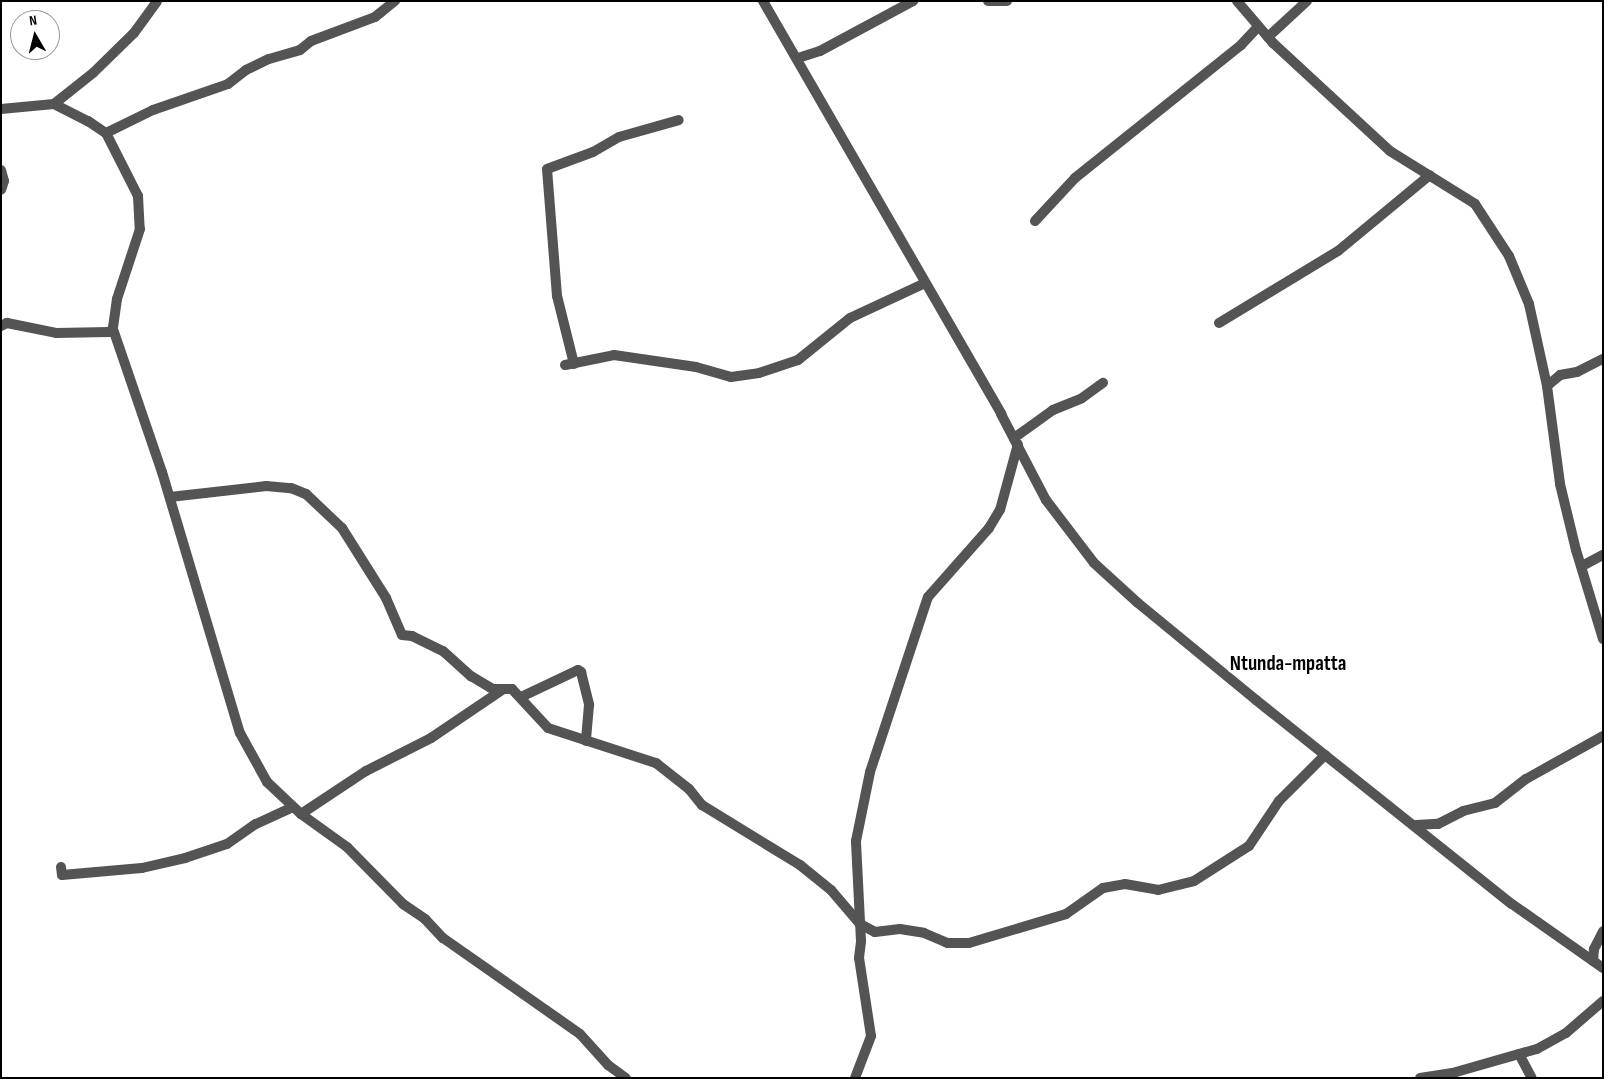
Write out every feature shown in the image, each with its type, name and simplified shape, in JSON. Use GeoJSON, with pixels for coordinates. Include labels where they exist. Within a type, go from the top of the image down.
{"type":"FeatureCollection","features":[{"type":"Feature","properties":{"kind":"street"},"geometry":{"type":"LineString","coordinates":[[1,109],[54,104],[92,73],[134,33],[157,1]]}},
{"type":"Feature","properties":{"kind":"street"},"geometry":{"type":"LineString","coordinates":[[106,133],[153,110],[228,84],[246,70],[269,59],[300,50],[311,41],[375,18],[395,1]]}},
{"type":"Feature","properties":{"kind":"street"},"geometry":{"type":"LineString","coordinates":[[763,1],[798,58],[1016,441],[1046,500],[1094,563],[1138,603],[1512,904],[1603,968]]}},
{"type":"Feature","properties":{"kind":"street"},"geometry":{"type":"LineString","coordinates":[[798,58],[820,51],[914,1]]}},
{"type":"Feature","properties":{"kind":"street"},"geometry":{"type":"LineString","coordinates":[[988,1],[1007,1]]}},
{"type":"Feature","properties":{"kind":"street"},"geometry":{"type":"LineString","coordinates":[[1237,1],[1268,37],[1390,151],[1475,204],[1508,256],[1529,304],[1547,386],[1560,484],[1603,639]]}},
{"type":"Feature","properties":{"kind":"street"},"geometry":{"type":"LineString","coordinates":[[1268,37],[1307,1]]}},
{"type":"Feature","properties":{"kind":"street"},"geometry":{"type":"LineString","coordinates":[[1034,221],[1075,178],[1241,45],[1258,27]]}},
{"type":"Feature","properties":{"kind":"street"},"geometry":{"type":"LineString","coordinates":[[54,104],[106,133],[138,196],[141,211],[138,238],[117,299],[113,329],[170,497],[240,733],[267,782],[293,807],[347,847],[404,904],[425,919],[443,938],[580,1034],[608,1066],[626,1078]]}},
{"type":"Feature","properties":{"kind":"street"},"geometry":{"type":"LineString","coordinates":[[678,120],[619,137],[593,152],[546,170],[557,296],[570,364],[614,355],[696,367],[730,377],[764,372],[798,360],[850,318],[925,283]]}},
{"type":"Feature","properties":{"kind":"street"},"geometry":{"type":"LineString","coordinates":[[1,170],[4,181],[1,190]]}},
{"type":"Feature","properties":{"kind":"street"},"geometry":{"type":"LineString","coordinates":[[1219,323],[1338,251],[1430,175]]}},
{"type":"Feature","properties":{"kind":"street"},"geometry":{"type":"LineString","coordinates":[[1,326],[7,323],[56,333],[109,332],[113,329]]}},
{"type":"Feature","properties":{"kind":"street"},"geometry":{"type":"LineString","coordinates":[[1547,386],[1560,375],[1577,372],[1603,359]]}},
{"type":"Feature","properties":{"kind":"street"},"geometry":{"type":"LineString","coordinates":[[855,1078],[870,1036],[862,995],[856,841],[870,772],[892,712],[895,692],[912,653],[932,591],[989,528],[1000,510],[1016,441],[1053,410],[1082,398],[1103,383]]}},
{"type":"Feature","properties":{"kind":"street"},"geometry":{"type":"LineString","coordinates":[[170,497],[266,486],[290,488],[306,494],[342,528],[386,598],[399,624],[400,633],[443,651],[471,676],[502,690]]}},
{"type":"Feature","properties":{"kind":"street"},"geometry":{"type":"LineString","coordinates":[[1582,566],[1603,555]]}},
{"type":"Feature","properties":{"kind":"street"},"geometry":{"type":"LineString","coordinates":[[521,697],[578,670],[581,672],[588,705],[586,741]]}},
{"type":"Feature","properties":{"kind":"street"},"geometry":{"type":"LineString","coordinates":[[302,814],[366,771],[431,738],[502,690],[512,689],[548,728],[661,766],[702,805],[804,868],[831,890],[860,924],[875,932],[900,929],[924,933],[947,943],[969,943],[1066,914],[1103,888],[1125,884],[1158,890],[1194,881],[1249,846],[1279,801],[1325,755]]}},
{"type":"Feature","properties":{"kind":"street"},"geometry":{"type":"LineString","coordinates":[[1416,825],[1438,824],[1463,811],[1495,804],[1526,779],[1603,736]]}},
{"type":"Feature","properties":{"kind":"street"},"geometry":{"type":"LineString","coordinates":[[61,867],[62,875],[142,868],[185,858],[227,844],[256,824],[293,807]]}},
{"type":"Feature","properties":{"kind":"street"},"geometry":{"type":"LineString","coordinates":[[1593,961],[1594,948],[1603,931]]}},
{"type":"Feature","properties":{"kind":"street"},"geometry":{"type":"LineString","coordinates":[[1420,1078],[1456,1072],[1537,1049],[1566,1033],[1603,1001]]}},
{"type":"Feature","properties":{"kind":"street"},"geometry":{"type":"LineString","coordinates":[[1519,1054],[1532,1078]]}},
{"type":"Feature","properties":{"kind":"district","name":"Ntunda-mpatta"},"geometry":{"type":"Point","coordinates":[1288,664]}}]}
